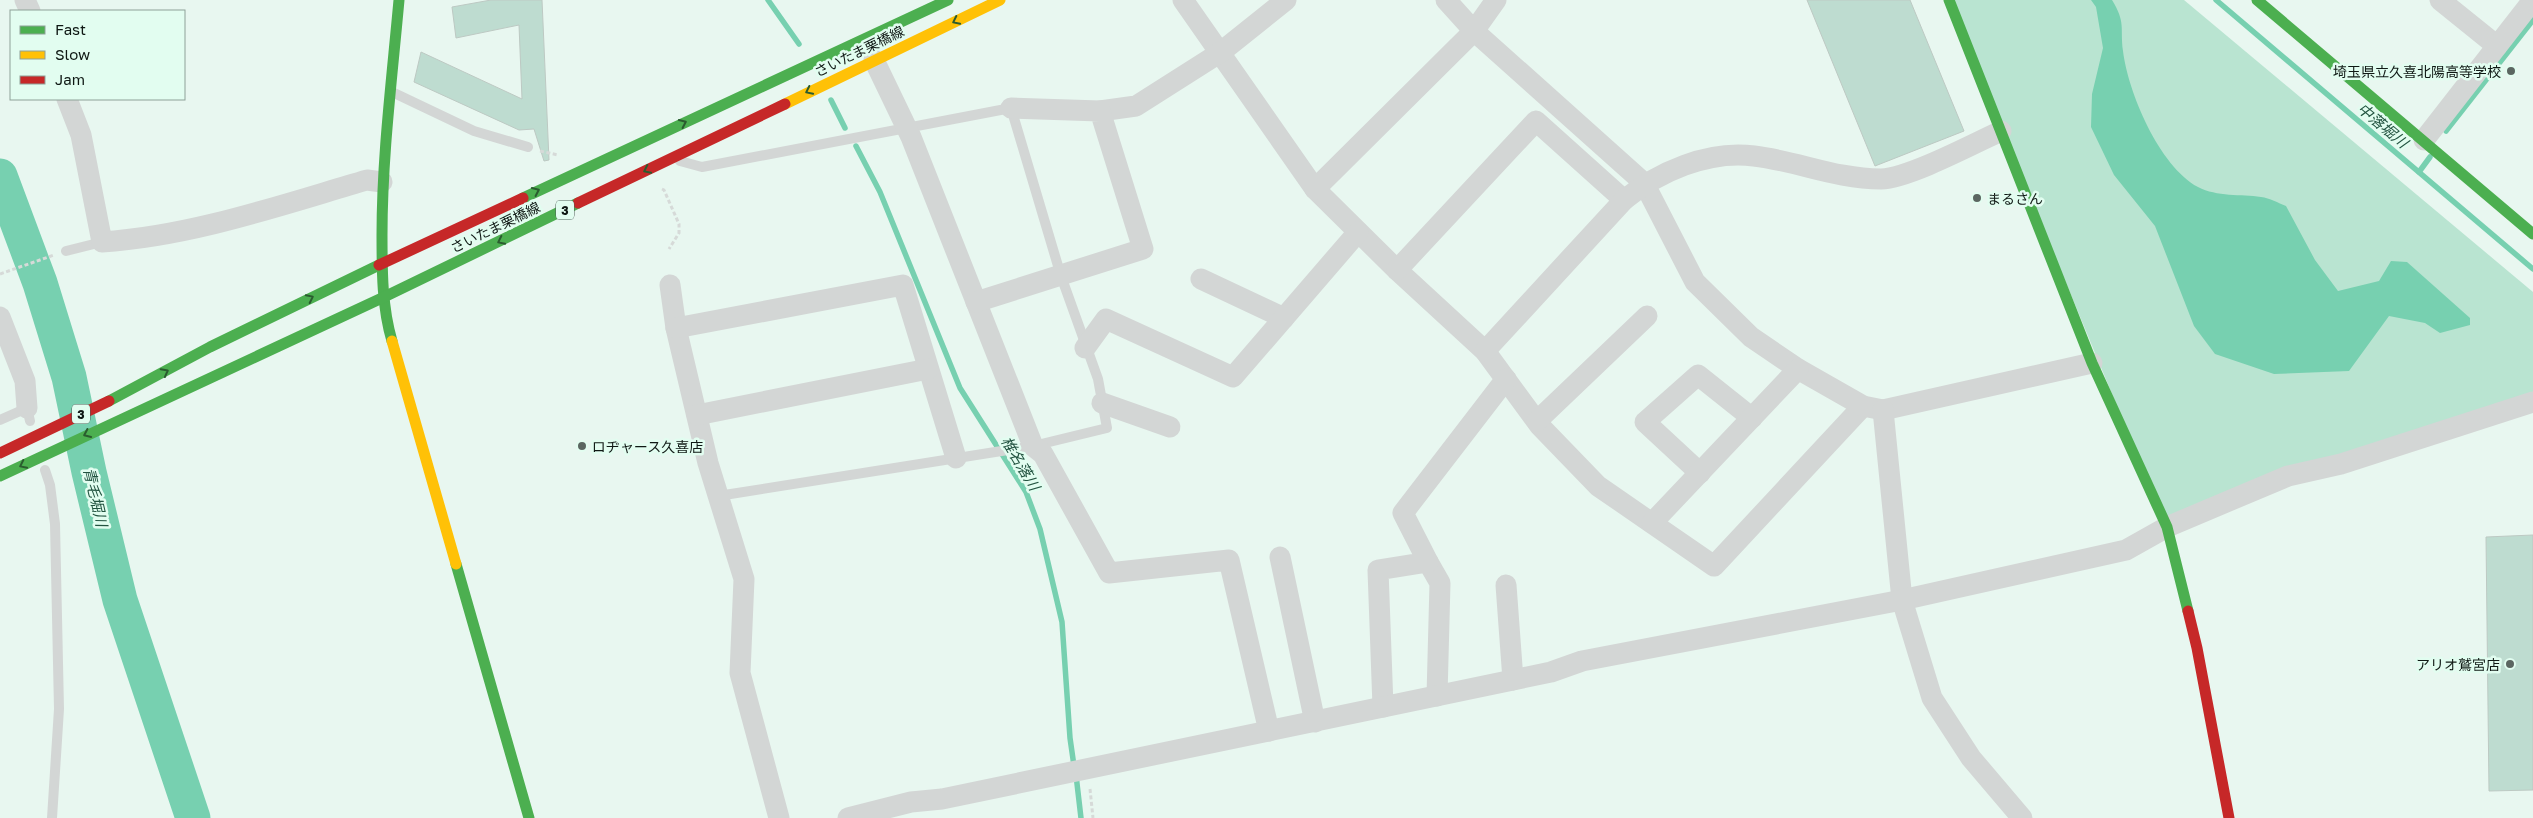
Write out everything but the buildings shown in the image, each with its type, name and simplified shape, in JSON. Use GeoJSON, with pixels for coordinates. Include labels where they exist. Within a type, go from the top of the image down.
{"type":"FeatureCollection","features":[{"type":"Feature","properties":{"kind":"main road"},"geometry":{"type":"LineString","coordinates":[[399,0],[382,182],[382,298],[385,318],[529,818]]}},
{"type":"Feature","properties":{"kind":"main road","name":"さいたま栗橋線"},"geometry":{"type":"LineString","coordinates":[[0,453],[122,395],[210,347],[382,264],[948,0]]}},
{"type":"Feature","properties":{"kind":"main road","name":"さいたま栗橋線"},"geometry":{"type":"LineString","coordinates":[[0,476],[382,298],[1000,0]]}},
{"type":"Feature","properties":{"kind":"main road"},"geometry":{"type":"LineString","coordinates":[[1949,0],[2092,363],[2167,527],[2197,648],[2229,818]]}},
{"type":"Feature","properties":{"kind":"main road"},"geometry":{"type":"LineString","coordinates":[[2256,0],[2533,234]]}},
{"type":"Feature","properties":{"kind":"street"},"geometry":{"type":"LineString","coordinates":[[1183,0],[1221,52],[1315,190],[1397,270],[1485,351],[1537,421],[1598,486],[1714,566],[1873,408],[2092,363]]}},
{"type":"Feature","properties":{"kind":"street"},"geometry":{"type":"LineString","coordinates":[[1011,108],[1100,111],[1136,106],[1221,52],[1286,0]]}},
{"type":"Feature","properties":{"kind":"street"},"geometry":{"type":"LineString","coordinates":[[1446,0],[1474,31],[1644,183],[1696,282],[1751,337],[1798,369],[1873,408]]}},
{"type":"Feature","properties":{"kind":"street"},"geometry":{"type":"LineString","coordinates":[[1315,190],[1474,31],[1496,0]]}},
{"type":"Feature","properties":{"kind":"street"},"geometry":{"type":"LineString","coordinates":[[2440,0],[2497,46]]}},
{"type":"Feature","properties":{"kind":"street"},"geometry":{"type":"LineString","coordinates":[[2424,140],[2533,0]]}},
{"type":"Feature","properties":{"kind":"street"},"geometry":{"type":"LineString","coordinates":[[874,60],[907,128],[1033,446],[1043,454],[1109,573],[1229,560],[1269,731]]}},
{"type":"Feature","properties":{"kind":"street"},"geometry":{"type":"LineString","coordinates":[[67,100],[81,135],[102,242],[136,240],[194,228],[367,180],[382,182]]}},
{"type":"Feature","properties":{"kind":"street"},"geometry":{"type":"LineString","coordinates":[[976,302],[1143,249],[1100,111]]}},
{"type":"Feature","properties":{"kind":"street"},"geometry":{"type":"LineString","coordinates":[[1397,270],[1536,121],[1624,200]]}},
{"type":"Feature","properties":{"kind":"street"},"geometry":{"type":"LineString","coordinates":[[1485,351],[1624,200],[1644,183],[1684,165],[1716,156],[1753,155],[1844,176],[1883,179],[1920,168],[2001,132]]}},
{"type":"Feature","properties":{"kind":"street"},"geometry":{"type":"LineString","coordinates":[[1085,348],[1106,319],[1233,377],[1358,232]]}},
{"type":"Feature","properties":{"kind":"street"},"geometry":{"type":"LineString","coordinates":[[1201,279],[1284,318]]}},
{"type":"Feature","properties":{"kind":"street"},"geometry":{"type":"LineString","coordinates":[[670,285],[676,328],[697,415],[718,496],[744,580],[740,673],[778,818]]}},
{"type":"Feature","properties":{"kind":"street"},"geometry":{"type":"LineString","coordinates":[[676,328],[903,285],[956,458]]}},
{"type":"Feature","properties":{"kind":"street"},"geometry":{"type":"LineString","coordinates":[[1537,421],[1648,316]]}},
{"type":"Feature","properties":{"kind":"street"},"geometry":{"type":"LineString","coordinates":[[0,317],[24,381],[29,414]]}},
{"type":"Feature","properties":{"kind":"street"},"geometry":{"type":"LineString","coordinates":[[697,415],[928,369]]}},
{"type":"Feature","properties":{"kind":"street"},"geometry":{"type":"LineString","coordinates":[[1652,523],[1798,369]]}},
{"type":"Feature","properties":{"kind":"street"},"geometry":{"type":"LineString","coordinates":[[1700,473],[1645,422],[1698,375],[1752,418]]}},
{"type":"Feature","properties":{"kind":"street"},"geometry":{"type":"LineString","coordinates":[[1438,696],[1440,583],[1403,513],[1506,379]]}},
{"type":"Feature","properties":{"kind":"street"},"geometry":{"type":"LineString","coordinates":[[848,818],[911,802],[942,799],[1551,672],[1582,661],[1902,600],[2126,550],[2167,527],[2288,476],[2341,464],[2533,402]]}},
{"type":"Feature","properties":{"kind":"street"},"geometry":{"type":"LineString","coordinates":[[1102,403],[1170,427]]}},
{"type":"Feature","properties":{"kind":"street"},"geometry":{"type":"LineString","coordinates":[[1873,408],[1902,600],[1932,698],[1971,758],[2022,818]]}},
{"type":"Feature","properties":{"kind":"street"},"geometry":{"type":"LineString","coordinates":[[1280,558],[1316,722]]}},
{"type":"Feature","properties":{"kind":"street"},"geometry":{"type":"LineString","coordinates":[[1383,707],[1378,570],[1428,562]]}},
{"type":"Feature","properties":{"kind":"street"},"geometry":{"type":"LineString","coordinates":[[1506,586],[1513,680]]}},
{"type":"Feature","properties":{"kind":"lane"},"geometry":{"type":"LineString","coordinates":[[391,91],[474,131],[532,149]]}},
{"type":"Feature","properties":{"kind":"lane"},"geometry":{"type":"LineString","coordinates":[[671,158],[702,167],[1011,108],[1061,276],[1085,348],[1098,379],[1107,428],[1033,446],[718,496]]}},
{"type":"Feature","properties":{"kind":"lane"},"geometry":{"type":"LineString","coordinates":[[66,251],[102,242]]}},
{"type":"Feature","properties":{"kind":"lane"},"geometry":{"type":"LineString","coordinates":[[0,420],[29,414]]}},
{"type":"Feature","properties":{"kind":"lane"},"geometry":{"type":"LineString","coordinates":[[45,470],[50,485],[55,524],[59,699],[52,818]]}},
{"type":"Feature","properties":{"kind":"path"},"geometry":{"type":"LineString","coordinates":[[532,149],[560,156]]}},
{"type":"Feature","properties":{"kind":"path"},"geometry":{"type":"LineString","coordinates":[[664,190],[679,224],[679,233],[669,249]]}},
{"type":"Feature","properties":{"kind":"path"},"geometry":{"type":"LineString","coordinates":[[0,274],[53,256]]}},
{"type":"Feature","properties":{"kind":"path"},"geometry":{"type":"LineString","coordinates":[[1088,769],[1093,818]]}},
{"type":"Feature","properties":{"kind":"shaded area"},"geometry":{"type":"Polygon","coordinates":[[[1949,0],[2184,0],[2533,292],[2533,402],[2167,527],[1949,0]]]}},
{"type":"Feature","properties":{"kind":"shaded area"},"geometry":{"type":"Polygon","coordinates":[[[2091,0],[2112,0],[2121,20],[2126,68],[2139,107],[2158,146],[2184,177],[2205,190],[2221,194],[2271,199],[2286,206],[2315,260],[2338,291],[2379,281],[2391,261],[2407,262],[2470,318],[2470,325],[2440,333],[2425,323],[2389,316],[2349,371],[2274,374],[2215,354],[2194,326],[2155,226],[2114,175],[2091,127],[2092,94],[2103,48],[2096,7],[2091,0]]]}},
{"type":"Feature","properties":{"kind":"waterway","name":"椎名落川"},"geometry":{"type":"LineString","coordinates":[[768,0],[799,44]]}},
{"type":"Feature","properties":{"kind":"waterway","name":"中落堀川"},"geometry":{"type":"LineString","coordinates":[[2216,0],[2533,269]]}},
{"type":"Feature","properties":{"kind":"waterway"},"geometry":{"type":"LineString","coordinates":[[2446,131],[2533,20]]}},
{"type":"Feature","properties":{"kind":"waterway","name":"椎名落川"},"geometry":{"type":"LineString","coordinates":[[831,100],[845,128]]}},
{"type":"Feature","properties":{"kind":"waterway","name":"椎名落川"},"geometry":{"type":"LineString","coordinates":[[856,146],[880,192],[960,388],[1026,492],[1040,529],[1062,622],[1070,738],[1074,766]]}},
{"type":"Feature","properties":{"kind":"waterway"},"geometry":{"type":"LineString","coordinates":[[2419,172],[2430,157]]}},
{"type":"Feature","properties":{"kind":"waterway","name":"青毛堀川"},"geometry":{"type":"LineString","coordinates":[[0,176],[40,283],[69,377],[89,472],[120,600],[193,818]]}},
{"type":"Feature","properties":{"kind":"waterway","name":"椎名落川"},"geometry":{"type":"LineString","coordinates":[[1076,775],[1081,818]]}},
{"type":"Feature","properties":{"kind":"traffic: fast"},"geometry":{"type":"LineString","coordinates":[[392,341],[383,289],[382,206],[399,0]]}},
{"type":"Feature","properties":{"kind":"traffic: fast"},"geometry":{"type":"LineString","coordinates":[[523,198],[948,0]]}},
{"type":"Feature","properties":{"kind":"traffic: fast"},"geometry":{"type":"LineString","coordinates":[[1949,0],[2092,363],[2167,527],[2188,611]]}},
{"type":"Feature","properties":{"kind":"traffic: fast"},"geometry":{"type":"LineString","coordinates":[[2257,0],[2533,234]]}},
{"type":"Feature","properties":{"kind":"traffic: fast"},"geometry":{"type":"LineString","coordinates":[[0,476],[382,298],[578,203]]}},
{"type":"Feature","properties":{"kind":"traffic: fast"},"geometry":{"type":"LineString","coordinates":[[109,401],[210,347],[379,265]]}},
{"type":"Feature","properties":{"kind":"traffic: fast"},"geometry":{"type":"LineString","coordinates":[[456,564],[529,818]]}},
{"type":"Feature","properties":{"kind":"traffic: slow"},"geometry":{"type":"LineString","coordinates":[[785,104],[1000,0]]}},
{"type":"Feature","properties":{"kind":"traffic: slow"},"geometry":{"type":"LineString","coordinates":[[392,341],[456,564]]}},
{"type":"Feature","properties":{"kind":"traffic: jam"},"geometry":{"type":"LineString","coordinates":[[578,203],[785,104]]}},
{"type":"Feature","properties":{"kind":"traffic: jam"},"geometry":{"type":"LineString","coordinates":[[379,265],[523,198]]}},
{"type":"Feature","properties":{"kind":"traffic: jam"},"geometry":{"type":"LineString","coordinates":[[0,453],[109,401]]}},
{"type":"Feature","properties":{"kind":"traffic: jam"},"geometry":{"type":"LineString","coordinates":[[2188,611],[2197,648],[2229,818]]}},
{"type":"Feature","properties":{"kind":"place","name":"埼玉県立久喜北陽高等学校"},"geometry":{"type":"Point","coordinates":[2511,71]}},
{"type":"Feature","properties":{"kind":"place","name":"まるさん"},"geometry":{"type":"Point","coordinates":[1977,198]}},
{"type":"Feature","properties":{"kind":"place","name":"ロヂャース久喜店"},"geometry":{"type":"Point","coordinates":[582,446]}},
{"type":"Feature","properties":{"kind":"place","name":"アリオ鷲宮店"},"geometry":{"type":"Point","coordinates":[2510,664]}}]}
